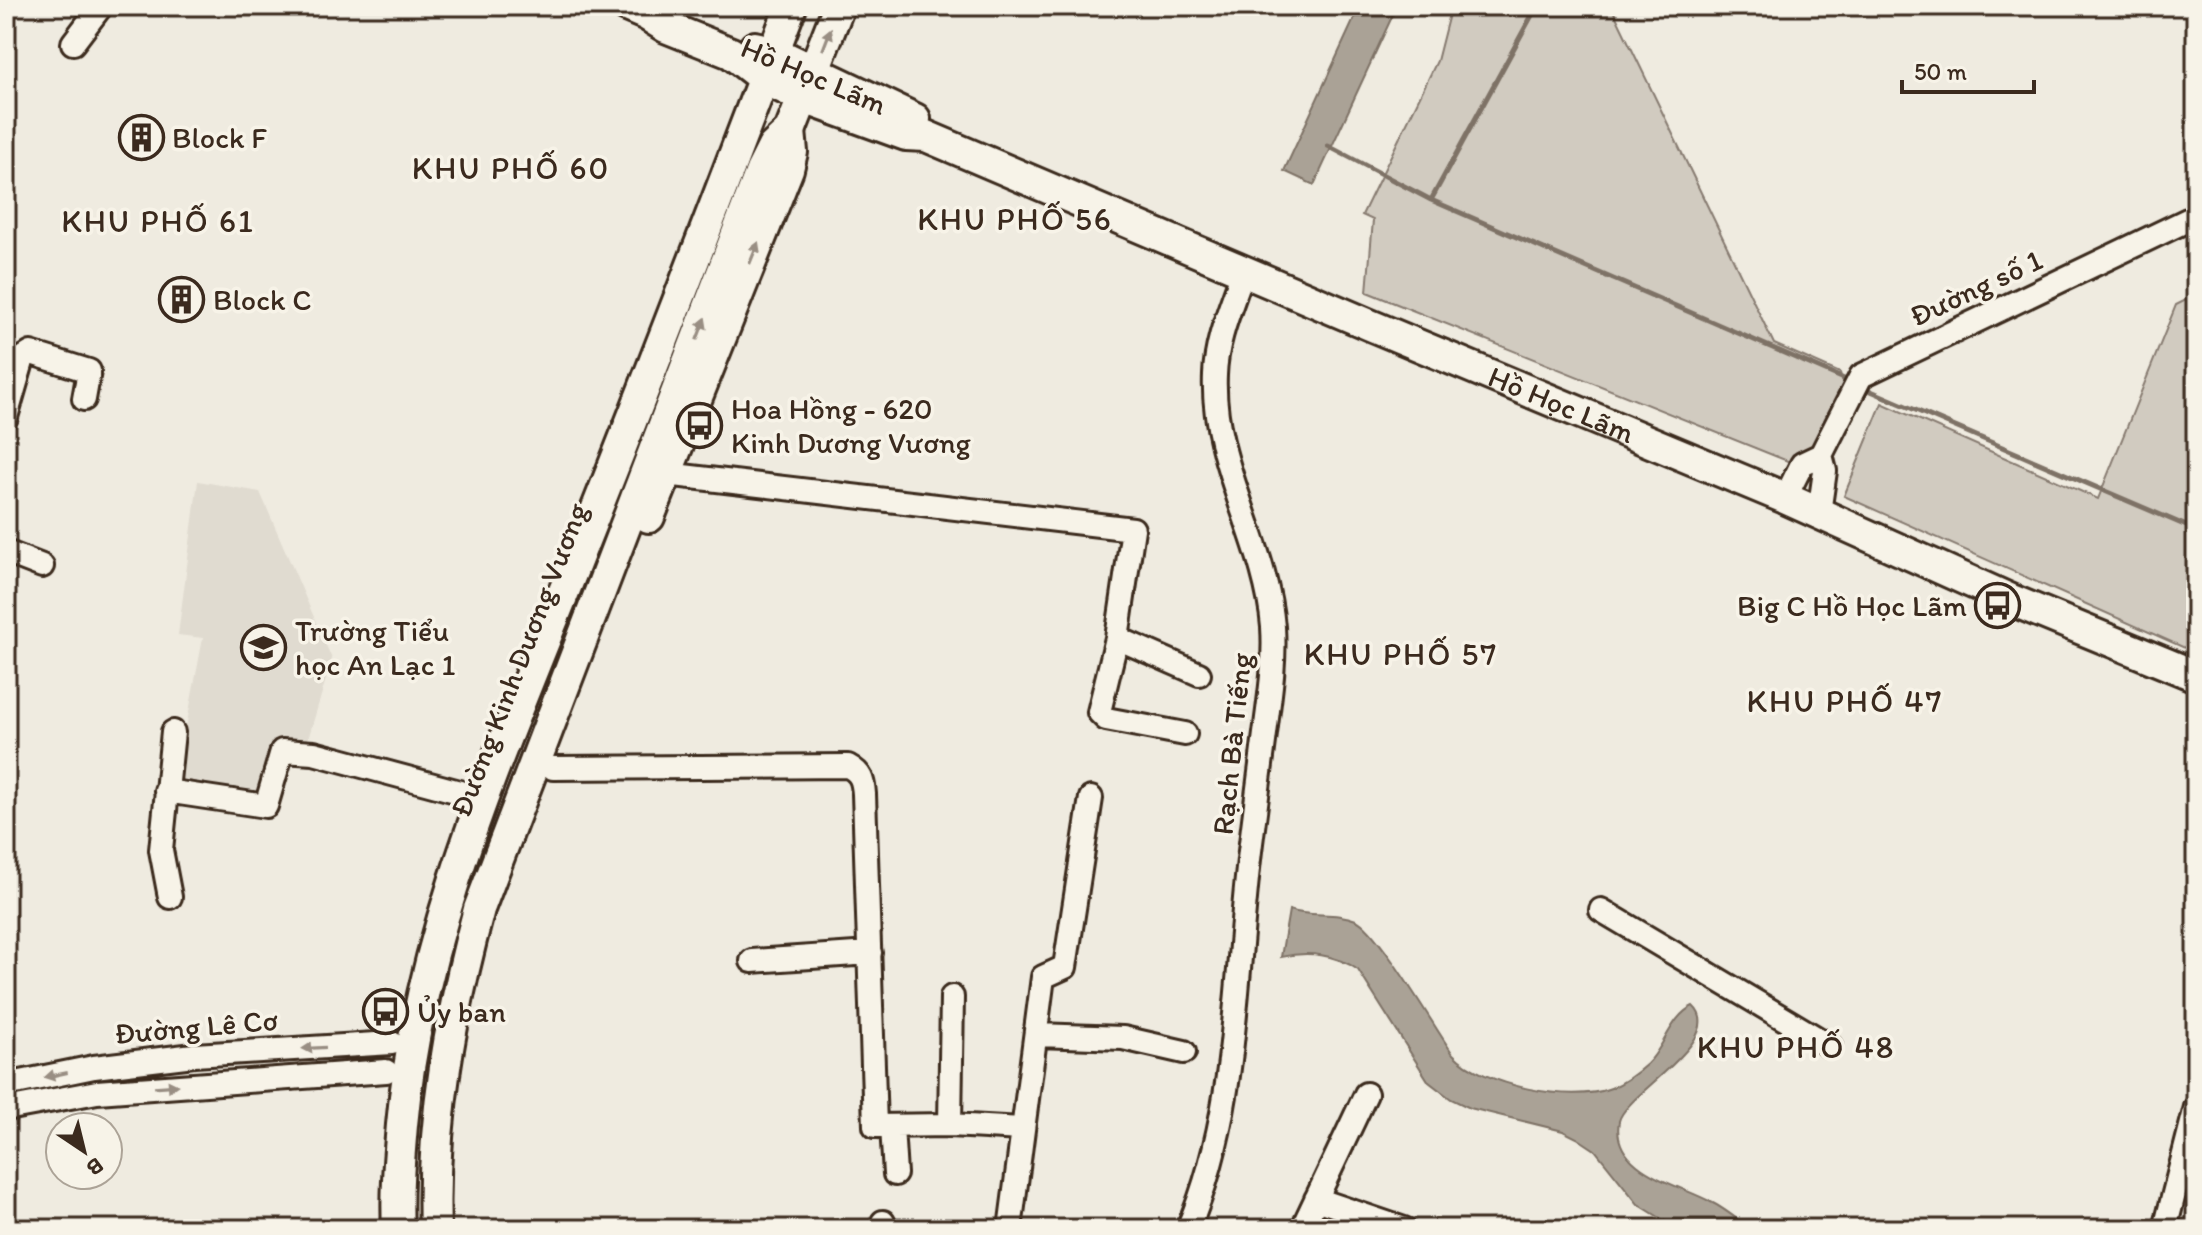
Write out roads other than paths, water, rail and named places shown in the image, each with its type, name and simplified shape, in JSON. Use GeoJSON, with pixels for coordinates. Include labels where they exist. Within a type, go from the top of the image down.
{"type":"FeatureCollection","features":[{"type":"Feature","properties":{"kind":"main road","name":"Đường Kinh Dương Vương"},"geometry":{"type":"LineString","coordinates":[[377,1229],[375,1198],[389,1057],[418,929],[475,796],[715,154],[729,132],[748,117],[791,6]]}},
{"type":"Feature","properties":{"kind":"main road","name":"Đường Kinh Dương Vương"},"geometry":{"type":"LineString","coordinates":[[435,1229],[434,1196],[442,1082],[452,1019],[479,909],[526,810],[692,383],[766,159],[790,131],[839,6]]}},
{"type":"Feature","properties":{"kind":"main road","name":"Hồ Học Lãm"},"geometry":{"type":"LineString","coordinates":[[637,10],[671,16],[735,43],[768,65],[809,85],[916,119],[926,136],[1785,498],[2009,599],[2196,676]]}},
{"type":"Feature","properties":{"kind":"main road","name":"Đường Kinh Dương Vương"},"geometry":{"type":"LineString","coordinates":[[449,1229],[455,1081],[466,1015],[526,810],[553,768],[656,472]]}},
{"type":"Feature","properties":{"kind":"main road","name":"Đường Kinh Dương Vương"},"geometry":{"type":"LineString","coordinates":[[398,1229],[396,1196],[407,1066],[437,932],[475,796]]}},
{"type":"Feature","properties":{"kind":"main road"},"geometry":{"type":"LineString","coordinates":[[475,796],[526,810]]}},
{"type":"Feature","properties":{"kind":"street"},"geometry":{"type":"LineString","coordinates":[[73,43],[101,6]]}},
{"type":"Feature","properties":{"kind":"street","name":"Đường số 1"},"geometry":{"type":"LineString","coordinates":[[1785,498],[1802,464],[1821,455],[1861,376],[2196,216]]}},
{"type":"Feature","properties":{"kind":"street","name":"Rạch Bà Tiếng"},"geometry":{"type":"LineString","coordinates":[[1188,1229],[1215,1156],[1226,1103],[1245,889],[1274,653],[1267,585],[1226,454],[1216,406],[1218,346],[1248,273]]}},
{"type":"Feature","properties":{"kind":"street","name":"Rạch Bà Tiếng"},"geometry":{"type":"LineString","coordinates":[[1200,1229],[1225,1159],[1236,1104],[1256,890],[1284,653],[1282,608],[1277,582],[1237,452],[1225,390],[1229,348],[1248,273]]}},
{"type":"Feature","properties":{"kind":"street"},"geometry":{"type":"LineString","coordinates":[[6,417],[23,358],[31,353],[89,371],[84,399]]}},
{"type":"Feature","properties":{"kind":"street","name":"Đường số 1"},"geometry":{"type":"LineString","coordinates":[[1819,513],[1825,471],[1821,455]]}},
{"type":"Feature","properties":{"kind":"street"},"geometry":{"type":"LineString","coordinates":[[656,472],[1133,529],[1117,638],[1100,715],[1106,719],[1185,734]]}},
{"type":"Feature","properties":{"kind":"street"},"geometry":{"type":"LineString","coordinates":[[6,552],[42,566]]}},
{"type":"Feature","properties":{"kind":"street"},"geometry":{"type":"LineString","coordinates":[[1117,638],[1199,674]]}},
{"type":"Feature","properties":{"kind":"street"},"geometry":{"type":"LineString","coordinates":[[170,897],[161,850],[173,732]]}},
{"type":"Feature","properties":{"kind":"street"},"geometry":{"type":"LineString","coordinates":[[166,791],[266,806],[282,751],[314,753],[475,796]]}},
{"type":"Feature","properties":{"kind":"street"},"geometry":{"type":"LineString","coordinates":[[553,768],[848,766],[857,771],[863,780],[870,953],[884,1127],[895,1174]]}},
{"type":"Feature","properties":{"kind":"street"},"geometry":{"type":"LineString","coordinates":[[1010,1229],[1043,977],[1065,967],[1091,798]]}},
{"type":"Feature","properties":{"kind":"street"},"geometry":{"type":"LineString","coordinates":[[1601,910],[1830,1046]]}},
{"type":"Feature","properties":{"kind":"street"},"geometry":{"type":"LineString","coordinates":[[752,961],[870,953]]}},
{"type":"Feature","properties":{"kind":"street"},"geometry":{"type":"LineString","coordinates":[[950,1125],[952,997]]}},
{"type":"Feature","properties":{"kind":"street"},"geometry":{"type":"LineString","coordinates":[[1037,1035],[1123,1038],[1184,1052]]}},
{"type":"Feature","properties":{"kind":"street","name":"Đường Lê Cơ"},"geometry":{"type":"LineString","coordinates":[[6,1085],[94,1067],[194,1055],[389,1057]]}},
{"type":"Feature","properties":{"kind":"street","name":"Đường Lê Cơ"},"geometry":{"type":"LineString","coordinates":[[6,1109],[97,1092],[389,1057]]}},
{"type":"Feature","properties":{"kind":"street"},"geometry":{"type":"LineString","coordinates":[[1302,1229],[1366,1094]]}},
{"type":"Feature","properties":{"kind":"street"},"geometry":{"type":"LineString","coordinates":[[2165,1229],[2196,1107]]}},
{"type":"Feature","properties":{"kind":"street"},"geometry":{"type":"LineString","coordinates":[[884,1127],[950,1125],[1022,1129]]}},
{"type":"Feature","properties":{"kind":"street"},"geometry":{"type":"LineString","coordinates":[[1316,1199],[1404,1229]]}},
{"type":"Feature","properties":{"kind":"waterway"},"geometry":{"type":"LineString","coordinates":[[1431,200],[1537,6]]}},
{"type":"Feature","properties":{"kind":"waterway"},"geometry":{"type":"LineString","coordinates":[[1328,146],[1431,200],[1851,382]]}},
{"type":"Feature","properties":{"kind":"waterway"},"geometry":{"type":"LineString","coordinates":[[1864,388],[2196,530]]}},
{"type":"Feature","properties":{"kind":"place","name":"Block F"},"geometry":{"type":"Point","coordinates":[141,138]}},
{"type":"Feature","properties":{"kind":"place","name":"Block C"},"geometry":{"type":"Point","coordinates":[182,300]}},
{"type":"Feature","properties":{"kind":"place","name":"Hoa Hồng - 620 Kinh Dương Vương"},"geometry":{"type":"Point","coordinates":[700,426]}},
{"type":"Feature","properties":{"kind":"place","name":"Big C Hồ Học Lãm"},"geometry":{"type":"Point","coordinates":[1998,606]}},
{"type":"Feature","properties":{"kind":"place","name":"Trường Tiểu học An Lạc 1"},"geometry":{"type":"Point","coordinates":[264,648]}},
{"type":"Feature","properties":{"kind":"place","name":"Ủy ban"},"geometry":{"type":"Point","coordinates":[386,1012]}},
{"type":"Feature","properties":{"kind":"district","name":"KHU PHỐ 60"},"geometry":{"type":"Point","coordinates":[511,168]}},
{"type":"Feature","properties":{"kind":"district","name":"KHU PHỐ 56"},"geometry":{"type":"Point","coordinates":[1015,219]}},
{"type":"Feature","properties":{"kind":"district","name":"KHU PHỐ 61"},"geometry":{"type":"Point","coordinates":[158,221]}},
{"type":"Feature","properties":{"kind":"district","name":"KHU PHỐ 57"},"geometry":{"type":"Point","coordinates":[1401,654]}},
{"type":"Feature","properties":{"kind":"district","name":"KHU PHỐ 47"},"geometry":{"type":"Point","coordinates":[1845,701]}},
{"type":"Feature","properties":{"kind":"district","name":"KHU PHỐ 48"},"geometry":{"type":"Point","coordinates":[1796,1047]}}]}
